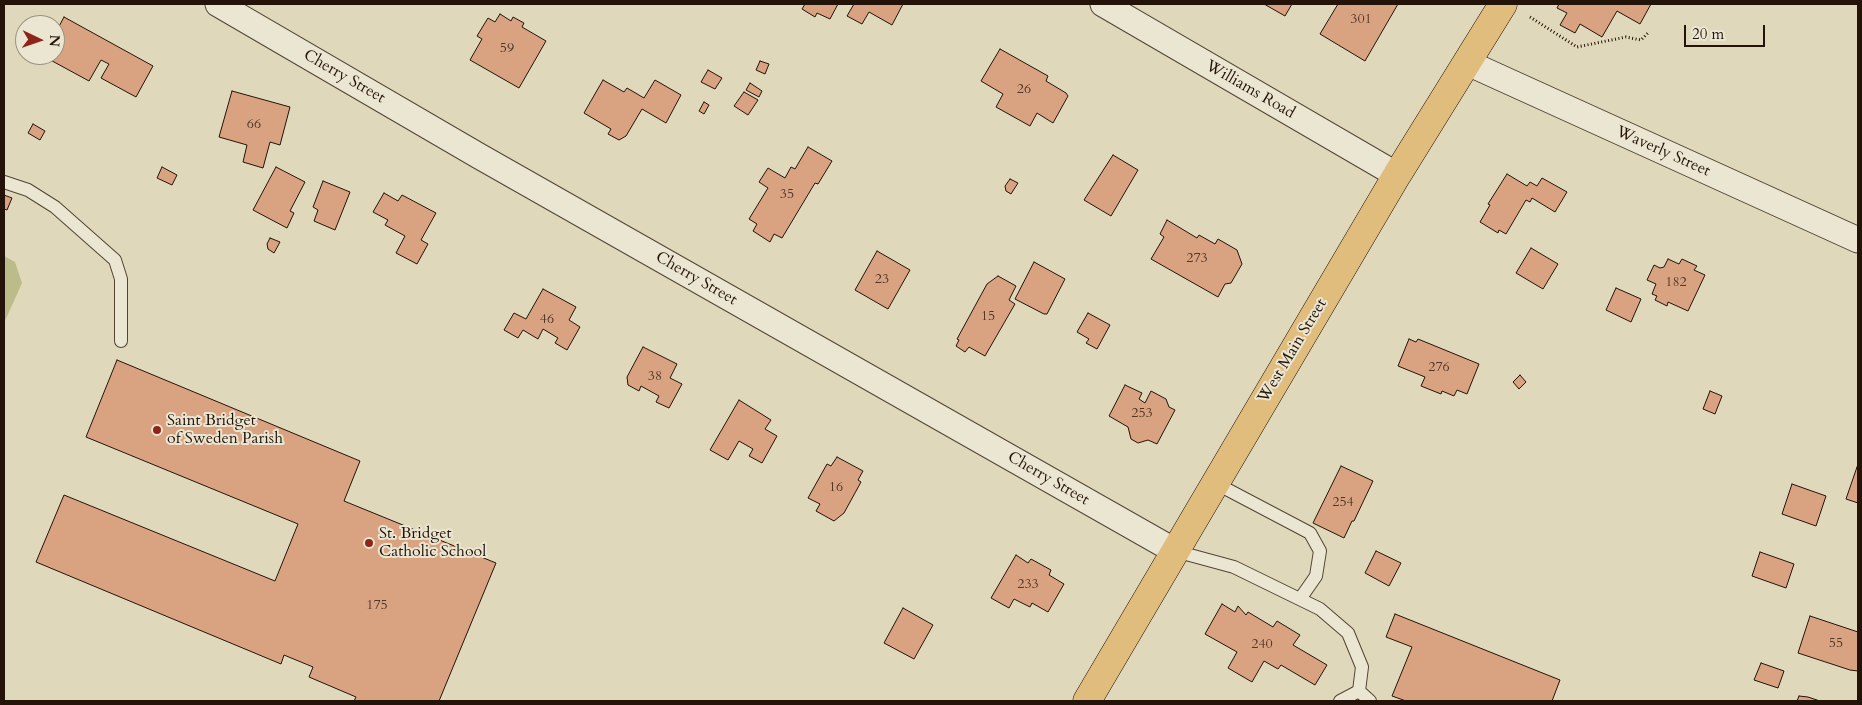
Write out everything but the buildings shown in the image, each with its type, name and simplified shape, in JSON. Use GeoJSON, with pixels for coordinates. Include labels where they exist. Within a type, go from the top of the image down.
{"type":"FeatureCollection","features":[{"type":"Feature","properties":{"kind":"main road","name":"West Main Street"},"geometry":{"type":"LineString","coordinates":[[1087,701],[1397,176],[1468,63],[1502,4]]}},
{"type":"Feature","properties":{"kind":"street","name":"Cherry Street"},"geometry":{"type":"LineString","coordinates":[[218,4],[479,156],[1174,551]]}},
{"type":"Feature","properties":{"kind":"street","name":"Williams Road"},"geometry":{"type":"LineString","coordinates":[[1103,4],[1397,176]]}},
{"type":"Feature","properties":{"kind":"street","name":"Waverly Street"},"geometry":{"type":"LineString","coordinates":[[1468,63],[1858,240]]}},
{"type":"Feature","properties":{"kind":"lane"},"geometry":{"type":"LineString","coordinates":[[4,182],[28,190],[55,207],[115,260],[121,280],[121,341]]}},
{"type":"Feature","properties":{"kind":"lane"},"geometry":{"type":"LineString","coordinates":[[1215,483],[1310,533],[1320,550],[1316,576],[1300,599]]}},
{"type":"Feature","properties":{"kind":"lane"},"geometry":{"type":"LineString","coordinates":[[1174,551],[1234,567],[1320,609],[1348,633],[1362,666],[1359,691]]}},
{"type":"Feature","properties":{"kind":"lane"},"geometry":{"type":"LineString","coordinates":[[1340,701],[1359,691]]}},
{"type":"Feature","properties":{"kind":"lane"},"geometry":{"type":"LineString","coordinates":[[1359,691],[1370,701]]}},
{"type":"Feature","properties":{"kind":"path"},"geometry":{"type":"LineString","coordinates":[[1530,17],[1577,47],[1626,37],[1642,40],[1649,32]]}},
{"type":"Feature","properties":{"kind":"green space"},"geometry":{"type":"Polygon","coordinates":[[[4,256],[15,262],[22,283],[4,323],[4,256]]]}},
{"type":"Feature","properties":{"kind":"place","name":"Saint Bridget of Sweden Parish"},"geometry":{"type":"Point","coordinates":[157,430]}},
{"type":"Feature","properties":{"kind":"place","name":"St. Bridget Catholic School"},"geometry":{"type":"Point","coordinates":[369,543]}}]}
